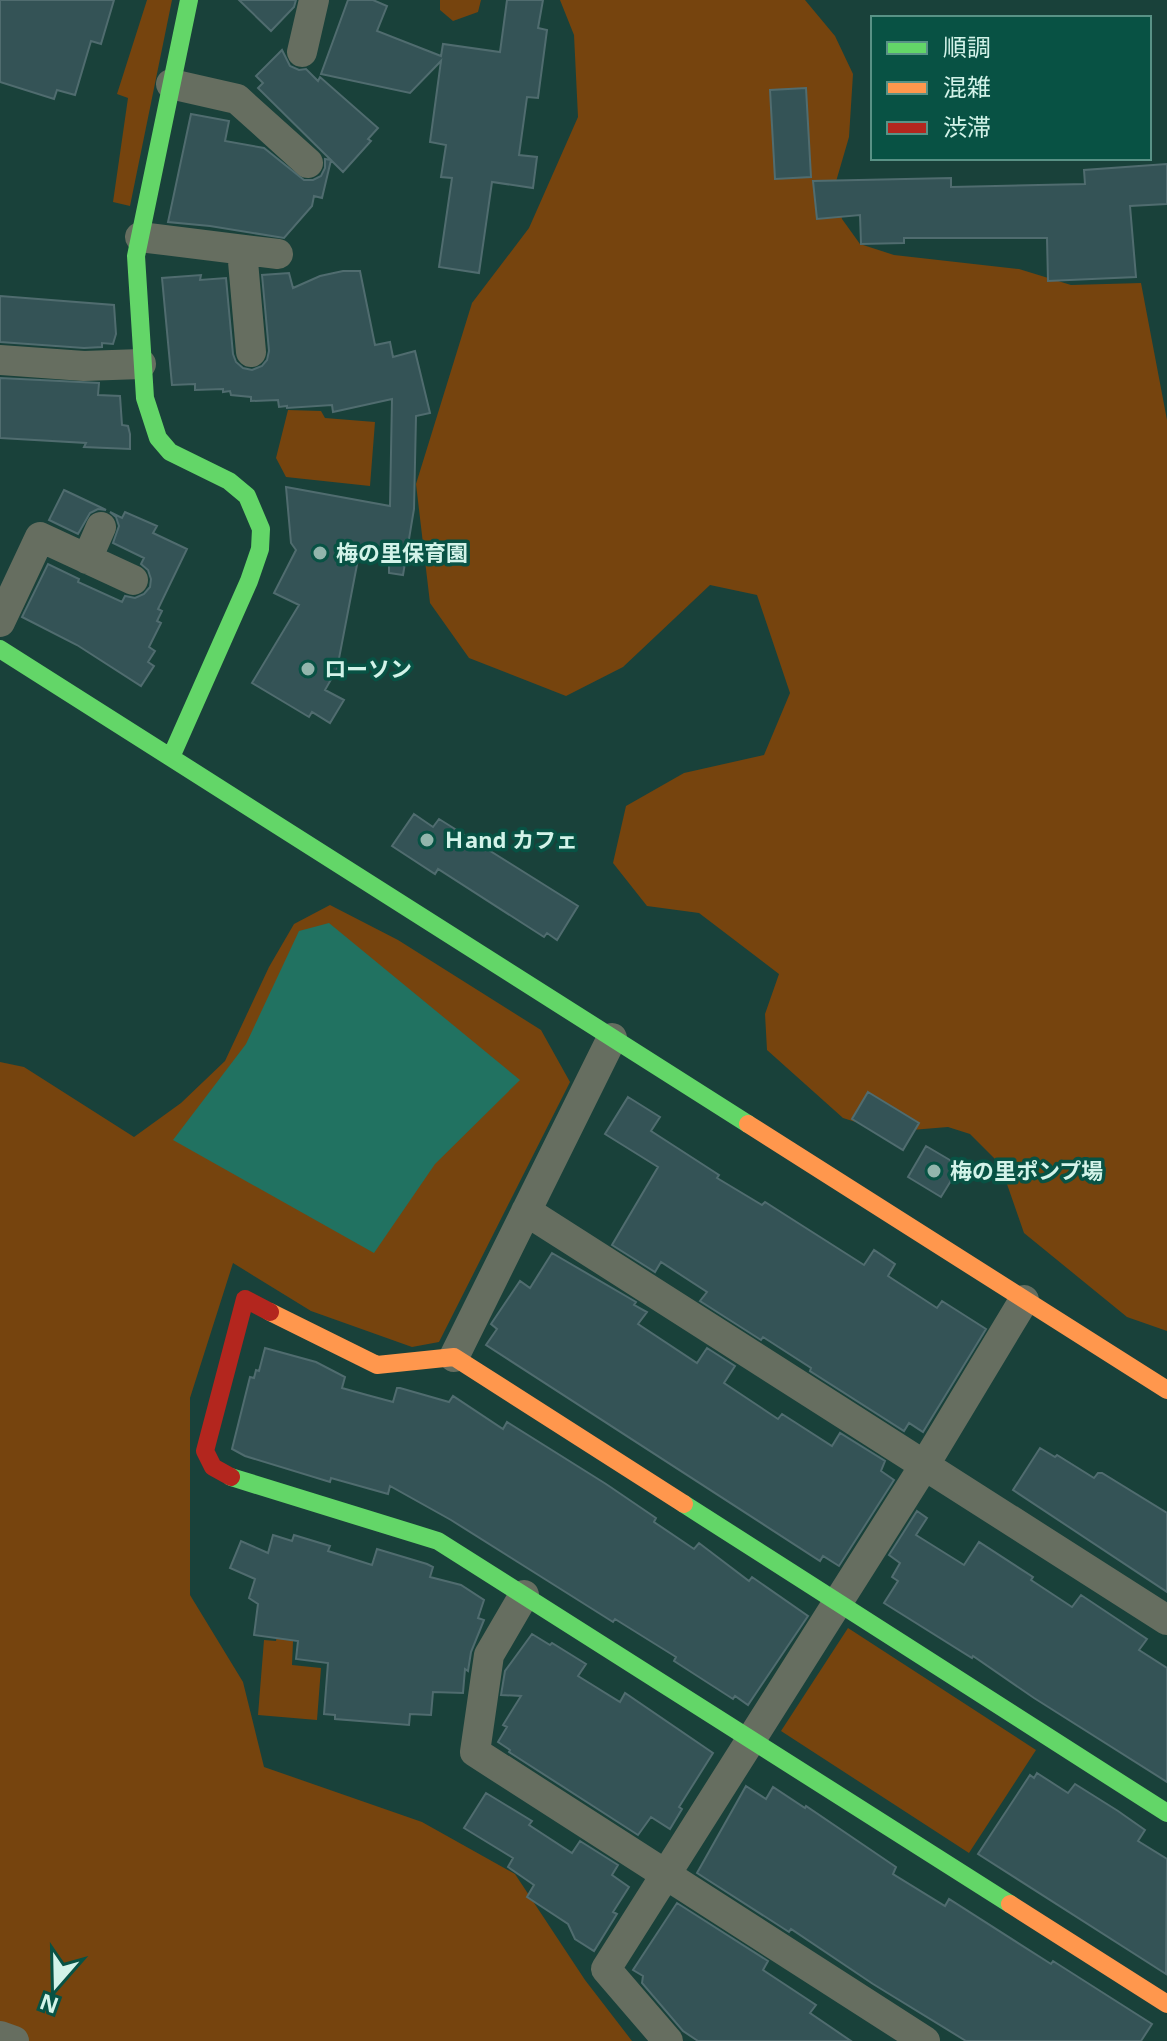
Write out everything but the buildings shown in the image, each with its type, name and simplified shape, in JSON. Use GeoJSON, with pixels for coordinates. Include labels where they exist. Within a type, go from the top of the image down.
{"type":"FeatureCollection","features":[{"type":"Feature","properties":{"kind":"street"},"geometry":{"type":"LineString","coordinates":[[171,757],[249,581],[260,549],[261,529],[247,496],[229,481],[170,452],[158,438],[145,398],[136,256],[189,0]]}},
{"type":"Feature","properties":{"kind":"street"},"geometry":{"type":"LineString","coordinates":[[302,52],[314,0]]}},
{"type":"Feature","properties":{"kind":"street"},"geometry":{"type":"LineString","coordinates":[[171,84],[237,99],[308,163]]}},
{"type":"Feature","properties":{"kind":"street"},"geometry":{"type":"LineString","coordinates":[[140,237],[278,254]]}},
{"type":"Feature","properties":{"kind":"street"},"geometry":{"type":"LineString","coordinates":[[242,250],[251,352]]}},
{"type":"Feature","properties":{"kind":"street"},"geometry":{"type":"LineString","coordinates":[[0,360],[84,366],[141,364]]}},
{"type":"Feature","properties":{"kind":"street"},"geometry":{"type":"LineString","coordinates":[[87,559],[101,527]]}},
{"type":"Feature","properties":{"kind":"street"},"geometry":{"type":"LineString","coordinates":[[0,622],[40,537],[133,580]]}},
{"type":"Feature","properties":{"kind":"street"},"geometry":{"type":"LineString","coordinates":[[0,649],[1167,1390]]}},
{"type":"Feature","properties":{"kind":"street"},"geometry":{"type":"LineString","coordinates":[[454,1357],[612,1038]]}},
{"type":"Feature","properties":{"kind":"street"},"geometry":{"type":"LineString","coordinates":[[526,1211],[1167,1620]]}},
{"type":"Feature","properties":{"kind":"street"},"geometry":{"type":"LineString","coordinates":[[1167,1813],[454,1357],[377,1365],[245,1299],[205,1451],[213,1467],[235,1479],[438,1541],[1167,2004]]}},
{"type":"Feature","properties":{"kind":"street"},"geometry":{"type":"LineString","coordinates":[[668,2041],[606,1969],[924,1466],[1024,1300]]}},
{"type":"Feature","properties":{"kind":"street"},"geometry":{"type":"LineString","coordinates":[[524,1595],[489,1655],[475,1752],[925,2041]]}},
{"type":"Feature","properties":{"kind":"street"},"geometry":{"type":"LineString","coordinates":[[0,2036],[14,2041]]}},
{"type":"Feature","properties":{"kind":"shaded area"},"geometry":{"type":"Polygon","coordinates":[[[147,0],[172,0],[130,206],[113,202],[128,98],[117,94],[147,0]]]}},
{"type":"Feature","properties":{"kind":"shaded area"},"geometry":{"type":"Polygon","coordinates":[[[440,0],[481,0],[478,12],[453,21],[440,10],[440,0]]]}},
{"type":"Feature","properties":{"kind":"shaded area"},"geometry":{"type":"Polygon","coordinates":[[[560,0],[805,0],[835,36],[853,74],[849,137],[835,185],[842,219],[860,244],[894,255],[1019,269],[1071,285],[1141,283],[1167,420],[1167,1331],[1127,1317],[1024,1233],[1000,1164],[970,1134],[948,1127],[887,1132],[843,1118],[767,1050],[765,1014],[779,974],[699,913],[647,906],[613,863],[626,806],[684,773],[764,755],[790,693],[757,595],[710,585],[623,667],[566,696],[469,658],[430,603],[416,484],[472,303],[529,228],[578,117],[574,35],[560,0]]]}},
{"type":"Feature","properties":{"kind":"shaded area"},"geometry":{"type":"Polygon","coordinates":[[[288,410],[321,411],[325,418],[375,422],[370,486],[286,477],[276,458],[288,410]]]}},
{"type":"Feature","properties":{"kind":"shaded area"},"geometry":{"type":"Polygon","coordinates":[[[330,905],[398,940],[541,1030],[570,1082],[439,1342],[412,1347],[311,1311],[233,1263],[190,1398],[190,1595],[243,1682],[264,1767],[422,1822],[515,1874],[585,1980],[632,2041],[0,2041],[0,1062],[24,1067],[134,1137],[181,1103],[225,1061],[269,967],[294,924],[330,905]]]}},
{"type":"Feature","properties":{"kind":"shaded area"},"geometry":{"type":"Polygon","coordinates":[[[329,923],[520,1080],[435,1164],[374,1253],[173,1140],[246,1044],[299,931],[329,923]]]}},
{"type":"Feature","properties":{"kind":"shaded area"},"geometry":{"type":"Polygon","coordinates":[[[279,1618],[294,1619],[292,1665],[321,1668],[317,1720],[258,1715],[264,1640],[276,1641],[279,1618]]]}},
{"type":"Feature","properties":{"kind":"shaded area"},"geometry":{"type":"Polygon","coordinates":[[[848,1628],[1036,1750],[969,1853],[781,1731],[848,1628]]]}},
{"type":"Feature","properties":{"kind":"traffic: fast"},"geometry":{"type":"LineString","coordinates":[[171,757],[249,581],[260,549],[261,529],[247,496],[229,481],[170,452],[158,438],[145,398],[136,256],[189,0]]}},
{"type":"Feature","properties":{"kind":"traffic: fast"},"geometry":{"type":"LineString","coordinates":[[0,649],[748,1124]]}},
{"type":"Feature","properties":{"kind":"traffic: fast"},"geometry":{"type":"LineString","coordinates":[[231,1477],[438,1541],[1010,1904]]}},
{"type":"Feature","properties":{"kind":"traffic: fast"},"geometry":{"type":"LineString","coordinates":[[684,1504],[1167,1813]]}},
{"type":"Feature","properties":{"kind":"traffic: slow"},"geometry":{"type":"LineString","coordinates":[[748,1124],[1167,1390]]}},
{"type":"Feature","properties":{"kind":"traffic: slow"},"geometry":{"type":"LineString","coordinates":[[270,1312],[377,1365],[454,1357],[684,1504]]}},
{"type":"Feature","properties":{"kind":"traffic: slow"},"geometry":{"type":"LineString","coordinates":[[1010,1904],[1167,2004]]}},
{"type":"Feature","properties":{"kind":"traffic: jam"},"geometry":{"type":"LineString","coordinates":[[231,1477],[213,1467],[205,1451],[245,1299],[270,1312]]}},
{"type":"Feature","properties":{"kind":"place","name":"梅の里保育園"},"geometry":{"type":"Point","coordinates":[320,553]}},
{"type":"Feature","properties":{"kind":"place","name":"ローソン"},"geometry":{"type":"Point","coordinates":[308,669]}},
{"type":"Feature","properties":{"kind":"place","name":"Ｈand カフェ"},"geometry":{"type":"Point","coordinates":[427,840]}},
{"type":"Feature","properties":{"kind":"place","name":"梅の里ポンプ場"},"geometry":{"type":"Point","coordinates":[934,1171]}}]}
